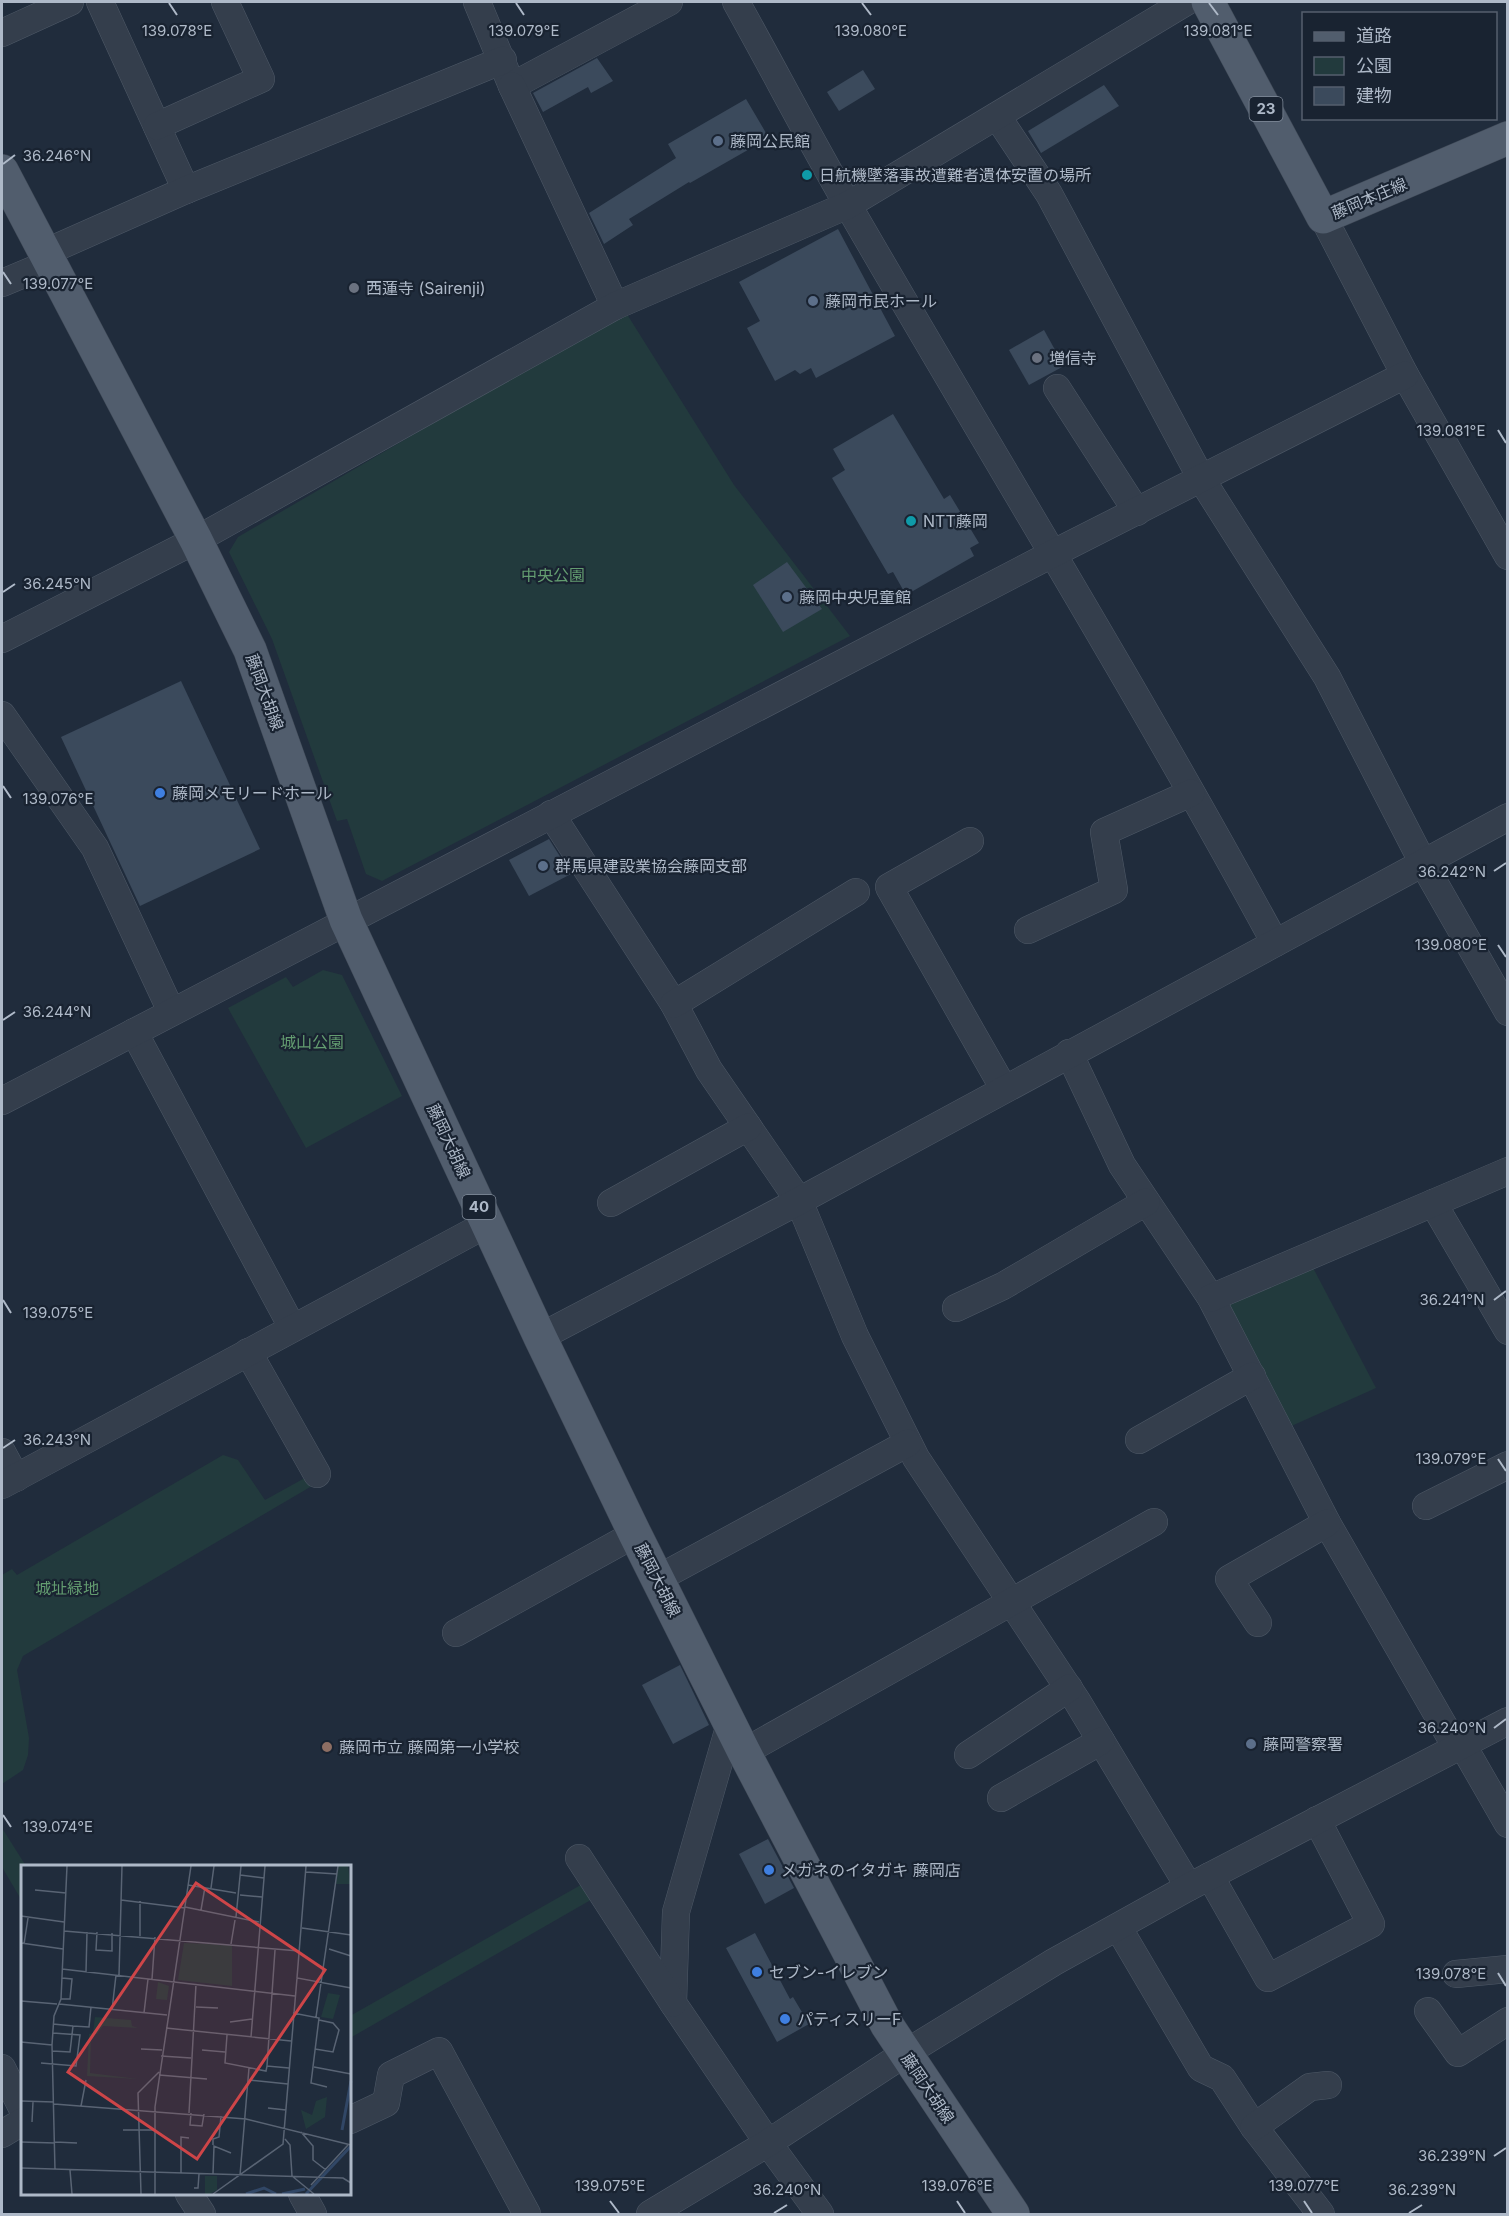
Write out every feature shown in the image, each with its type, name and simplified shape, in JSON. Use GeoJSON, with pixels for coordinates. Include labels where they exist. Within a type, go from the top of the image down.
{"type":"FeatureCollection","features":[{"type":"Feature","properties":{"kind":"main road","name":"藤岡本庄線"},"geometry":{"type":"LineString","coordinates":[[1208,2],[1323,217],[1508,138]]}},
{"type":"Feature","properties":{"kind":"main road","name":"藤岡大胡線"},"geometry":{"type":"LineString","coordinates":[[2,171],[196,540],[250,650],[346,920],[540,1337],[657,1579],[887,2025],[904,2054],[1013,2214]]}},
{"type":"Feature","properties":{"kind":"street"},"geometry":{"type":"LineString","coordinates":[[2,33],[70,2]]}},
{"type":"Feature","properties":{"kind":"street"},"geometry":{"type":"LineString","coordinates":[[100,2],[186,190]]}},
{"type":"Feature","properties":{"kind":"street"},"geometry":{"type":"LineString","coordinates":[[157,126],[261,79],[225,2]]}},
{"type":"Feature","properties":{"kind":"street"},"geometry":{"type":"LineString","coordinates":[[477,2],[512,86],[615,306]]}},
{"type":"Feature","properties":{"kind":"street"},"geometry":{"type":"LineString","coordinates":[[512,86],[669,2]]}},
{"type":"Feature","properties":{"kind":"street"},"geometry":{"type":"LineString","coordinates":[[736,2],[848,205],[1054,554],[1275,944]]}},
{"type":"Feature","properties":{"kind":"street"},"geometry":{"type":"LineString","coordinates":[[2,639],[196,540],[615,306],[848,205],[1186,2]]}},
{"type":"Feature","properties":{"kind":"street"},"geometry":{"type":"LineString","coordinates":[[2,283],[47,258],[186,190],[503,60]]}},
{"type":"Feature","properties":{"kind":"street"},"geometry":{"type":"LineString","coordinates":[[996,116],[1049,194],[1202,480],[1327,677],[1423,863],[1508,1012]]}},
{"type":"Feature","properties":{"kind":"street"},"geometry":{"type":"LineString","coordinates":[[1323,217],[1405,375],[1498,520],[1508,556]]}},
{"type":"Feature","properties":{"kind":"street"},"geometry":{"type":"LineString","coordinates":[[2,1101],[346,920],[1405,375]]}},
{"type":"Feature","properties":{"kind":"street"},"geometry":{"type":"LineString","coordinates":[[1057,388],[1137,512]]}},
{"type":"Feature","properties":{"kind":"street"},"geometry":{"type":"LineString","coordinates":[[2,715],[95,848],[171,1011]]}},
{"type":"Feature","properties":{"kind":"street"},"geometry":{"type":"LineString","coordinates":[[1028,930],[1114,890],[1104,832],[1191,793]]}},
{"type":"Feature","properties":{"kind":"street"},"geometry":{"type":"LineString","coordinates":[[551,814],[674,1004],[709,1070],[799,1201],[855,1336],[916,1458],[1069,1688],[1101,1741],[1268,1978],[1371,1924],[1317,1820]]}},
{"type":"Feature","properties":{"kind":"street"},"geometry":{"type":"LineString","coordinates":[[540,1337],[799,1201],[1508,817]]}},
{"type":"Feature","properties":{"kind":"street"},"geometry":{"type":"LineString","coordinates":[[970,841],[889,887],[1004,1089]]}},
{"type":"Feature","properties":{"kind":"street"},"geometry":{"type":"LineString","coordinates":[[674,1004],[856,892]]}},
{"type":"Feature","properties":{"kind":"street"},"geometry":{"type":"LineString","coordinates":[[134,1032],[292,1328]]}},
{"type":"Feature","properties":{"kind":"street"},"geometry":{"type":"LineString","coordinates":[[1069,1053],[1122,1165],[1210,1298],[1327,1523],[1508,1824]]}},
{"type":"Feature","properties":{"kind":"street"},"geometry":{"type":"LineString","coordinates":[[611,1203],[747,1126]]}},
{"type":"Feature","properties":{"kind":"street"},"geometry":{"type":"LineString","coordinates":[[1210,1298],[1508,1171]]}},
{"type":"Feature","properties":{"kind":"street"},"geometry":{"type":"LineString","coordinates":[[956,1308],[1003,1286],[1146,1202]]}},
{"type":"Feature","properties":{"kind":"street"},"geometry":{"type":"LineString","coordinates":[[1433,1203],[1498,1295],[1508,1331]]}},
{"type":"Feature","properties":{"kind":"street"},"geometry":{"type":"LineString","coordinates":[[2,1452],[9,1482],[487,1224]]}},
{"type":"Feature","properties":{"kind":"street"},"geometry":{"type":"LineString","coordinates":[[248,1352],[317,1474]]}},
{"type":"Feature","properties":{"kind":"street"},"geometry":{"type":"LineString","coordinates":[[1139,1440],[1252,1376]]}},
{"type":"Feature","properties":{"kind":"street"},"geometry":{"type":"LineString","coordinates":[[657,1579],[908,1443]]}},
{"type":"Feature","properties":{"kind":"street"},"geometry":{"type":"LineString","coordinates":[[1426,1506],[1508,1465]]}},
{"type":"Feature","properties":{"kind":"street"},"geometry":{"type":"LineString","coordinates":[[673,2003],[676,1912],[737,1738],[1012,1604],[1154,1522]]}},
{"type":"Feature","properties":{"kind":"street"},"geometry":{"type":"LineString","coordinates":[[1258,1623],[1229,1579],[1327,1523]]}},
{"type":"Feature","properties":{"kind":"street"},"geometry":{"type":"LineString","coordinates":[[456,1633],[635,1534]]}},
{"type":"Feature","properties":{"kind":"street"},"geometry":{"type":"LineString","coordinates":[[968,1755],[1069,1688]]}},
{"type":"Feature","properties":{"kind":"street"},"geometry":{"type":"LineString","coordinates":[[650,2214],[768,2143],[904,2054],[1054,1962],[1200,1882],[1508,1721]]}},
{"type":"Feature","properties":{"kind":"street"},"geometry":{"type":"LineString","coordinates":[[1001,1798],[1101,1741]]}},
{"type":"Feature","properties":{"kind":"street"},"geometry":{"type":"LineString","coordinates":[[579,1858],[673,2003],[768,2143],[820,2214]]}},
{"type":"Feature","properties":{"kind":"street"},"geometry":{"type":"LineString","coordinates":[[1118,1927],[1201,2068],[1222,2078],[1254,2127],[1321,2214]]}},
{"type":"Feature","properties":{"kind":"street"},"geometry":{"type":"LineString","coordinates":[[1456,1974],[1508,1970]]}},
{"type":"Feature","properties":{"kind":"street"},"geometry":{"type":"LineString","coordinates":[[1428,2012],[1458,2053],[1508,2021]]}},
{"type":"Feature","properties":{"kind":"street"},"geometry":{"type":"LineString","coordinates":[[351,2120],[386,2103],[391,2075],[439,2050],[527,2214]]}},
{"type":"Feature","properties":{"kind":"street"},"geometry":{"type":"LineString","coordinates":[[2,2068],[21,2106]]}},
{"type":"Feature","properties":{"kind":"street"},"geometry":{"type":"LineString","coordinates":[[1254,2127],[1310,2087],[1328,2085]]}},
{"type":"Feature","properties":{"kind":"street"},"geometry":{"type":"LineString","coordinates":[[2,2134],[21,2123]]}},
{"type":"Feature","properties":{"kind":"street"},"geometry":{"type":"LineString","coordinates":[[190,2195],[202,2214]]}},
{"type":"Feature","properties":{"kind":"street"},"geometry":{"type":"LineString","coordinates":[[303,2195],[313,2214]]}},
{"type":"Feature","properties":{"kind":"green space","name":"中央公園"},"geometry":{"type":"Polygon","coordinates":[[[625,311],[734,485],[850,636],[382,881],[366,874],[347,819],[337,821],[272,639],[229,552],[238,537],[625,311]]]}},
{"type":"Feature","properties":{"kind":"green space","name":"城山公園"},"geometry":{"type":"Polygon","coordinates":[[[323,970],[342,975],[402,1096],[306,1148],[228,1008],[286,977],[293,987],[323,970]]]}},
{"type":"Feature","properties":{"kind":"green space"},"geometry":{"type":"Polygon","coordinates":[[[1310,1262],[1376,1388],[1287,1428],[1219,1302],[1310,1262]]]}},
{"type":"Feature","properties":{"kind":"green space","name":"城址緑地"},"geometry":{"type":"Polygon","coordinates":[[[223,1455],[238,1460],[265,1500],[312,1474],[317,1483],[23,1656],[17,1670],[29,1738],[28,1755],[23,1770],[2,1784],[2,1575],[12,1569],[17,1575],[223,1455]]]}},
{"type":"Feature","properties":{"kind":"green space"},"geometry":{"type":"Polygon","coordinates":[[[2,1828],[25,1865],[21,1865],[21,1899],[2,1867],[2,1828]]]}},
{"type":"Feature","properties":{"kind":"green space"},"geometry":{"type":"Polygon","coordinates":[[[586,1882],[596,1897],[351,2037],[351,2015],[586,1882]]]}},
{"type":"Feature","properties":{"kind":"building"},"geometry":{"type":"Polygon","coordinates":[[[597,58],[613,81],[591,93],[588,87],[543,112],[533,93],[597,58]]]}},
{"type":"Feature","properties":{"kind":"building"},"geometry":{"type":"Polygon","coordinates":[[[863,70],[875,89],[839,111],[827,92],[863,70]]]}},
{"type":"Feature","properties":{"kind":"building"},"geometry":{"type":"Polygon","coordinates":[[[1104,85],[1119,106],[1041,153],[1028,131],[1104,85]]]}},
{"type":"Feature","properties":{"kind":"building"},"geometry":{"type":"Polygon","coordinates":[[[746,99],[769,138],[689,182],[629,219],[633,225],[604,244],[589,213],[676,158],[668,144],[746,99]]]}},
{"type":"Feature","properties":{"kind":"building","name":"藤岡市民ホール"},"geometry":{"type":"Polygon","coordinates":[[[838,229],[895,336],[816,378],[811,368],[800,374],[795,370],[775,381],[747,328],[760,321],[739,282],[838,229]]]}},
{"type":"Feature","properties":{"kind":"building","name":"増信寺"},"geometry":{"type":"Polygon","coordinates":[[[1044,330],[1064,366],[1029,385],[1009,350],[1044,330]]]}},
{"type":"Feature","properties":{"kind":"building","name":"NTT藤岡"},"geometry":{"type":"Polygon","coordinates":[[[893,414],[944,499],[950,495],[979,543],[970,548],[974,556],[906,595],[893,572],[888,574],[832,478],[845,470],[833,449],[893,414]]]}},
{"type":"Feature","properties":{"kind":"building","name":"藤岡中央児童館"},"geometry":{"type":"Polygon","coordinates":[[[787,562],[822,609],[783,632],[753,585],[787,562]]]}},
{"type":"Feature","properties":{"kind":"building","name":"藤岡メモリードホール"},"geometry":{"type":"Polygon","coordinates":[[[181,681],[260,849],[140,906],[61,737],[181,681]]]}},
{"type":"Feature","properties":{"kind":"building","name":"群馬県建設業協会藤岡支部"},"geometry":{"type":"Polygon","coordinates":[[[549,839],[571,874],[529,896],[509,860],[549,839]]]}},
{"type":"Feature","properties":{"kind":"building"},"geometry":{"type":"Polygon","coordinates":[[[680,1665],[709,1725],[673,1744],[642,1685],[680,1665]]]}},
{"type":"Feature","properties":{"kind":"building","name":"メガネのイタガキ 藤岡店"},"geometry":{"type":"Polygon","coordinates":[[[768,1839],[794,1888],[765,1904],[739,1854],[768,1839]]]}},
{"type":"Feature","properties":{"kind":"building","name":"セブン-イレブン"},"geometry":{"type":"Polygon","coordinates":[[[755,1933],[790,1999],[793,1997],[809,2024],[777,2042],[726,1948],[755,1933]]]}},
{"type":"Feature","properties":{"kind":"place","name":"藤岡公民館"},"geometry":{"type":"Point","coordinates":[718,141]}},
{"type":"Feature","properties":{"kind":"place","name":"日航機墜落事故遭難者遺体安置の場所"},"geometry":{"type":"Point","coordinates":[807,175]}},
{"type":"Feature","properties":{"kind":"place","name":"西蓮寺 (Sairenji)"},"geometry":{"type":"Point","coordinates":[354,288]}},
{"type":"Feature","properties":{"kind":"place","name":"藤岡市民ホール"},"geometry":{"type":"Point","coordinates":[813,301]}},
{"type":"Feature","properties":{"kind":"place","name":"増信寺"},"geometry":{"type":"Point","coordinates":[1037,358]}},
{"type":"Feature","properties":{"kind":"place","name":"NTT藤岡"},"geometry":{"type":"Point","coordinates":[911,521]}},
{"type":"Feature","properties":{"kind":"place","name":"藤岡中央児童館"},"geometry":{"type":"Point","coordinates":[787,597]}},
{"type":"Feature","properties":{"kind":"place","name":"藤岡メモリードホール"},"geometry":{"type":"Point","coordinates":[160,793]}},
{"type":"Feature","properties":{"kind":"place","name":"群馬県建設業協会藤岡支部"},"geometry":{"type":"Point","coordinates":[543,866]}},
{"type":"Feature","properties":{"kind":"place","name":"藤岡警察署"},"geometry":{"type":"Point","coordinates":[1251,1744]}},
{"type":"Feature","properties":{"kind":"place","name":"藤岡市立 藤岡第一小学校"},"geometry":{"type":"Point","coordinates":[327,1747]}},
{"type":"Feature","properties":{"kind":"place","name":"メガネのイタガキ 藤岡店"},"geometry":{"type":"Point","coordinates":[769,1870]}},
{"type":"Feature","properties":{"kind":"place","name":"セブン-イレブン"},"geometry":{"type":"Point","coordinates":[757,1972]}},
{"type":"Feature","properties":{"kind":"place","name":"パティスリーF"},"geometry":{"type":"Point","coordinates":[785,2019]}}]}
